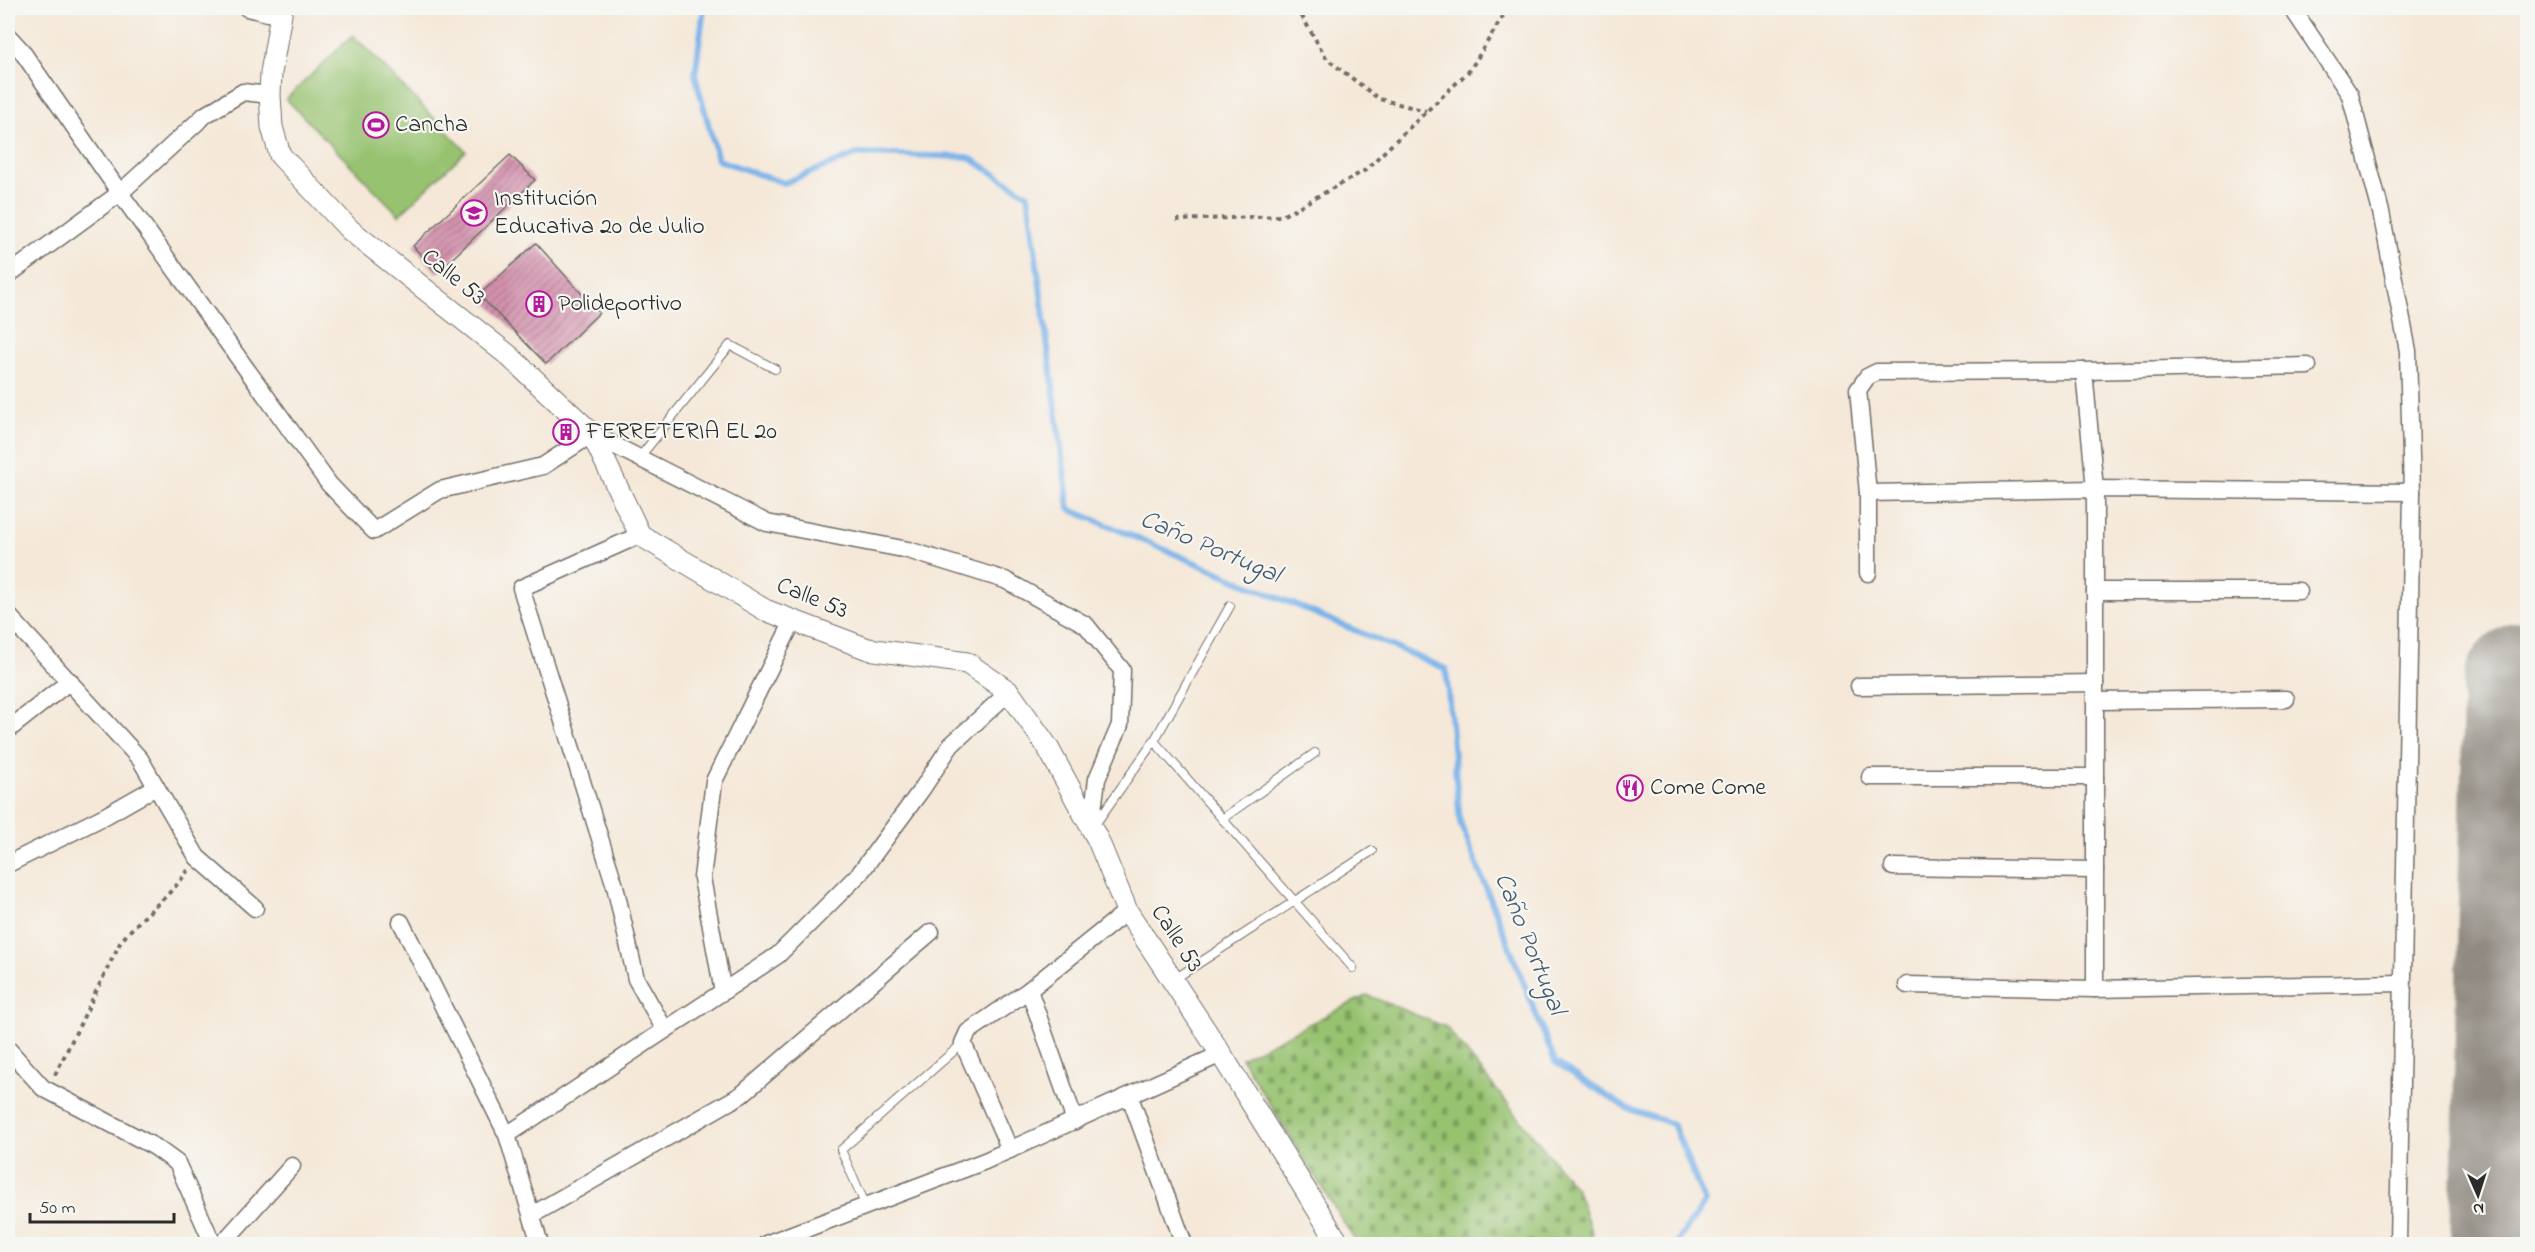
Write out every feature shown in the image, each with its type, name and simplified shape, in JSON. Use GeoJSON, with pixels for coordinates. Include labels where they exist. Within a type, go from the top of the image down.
{"type":"FeatureCollection","features":[{"type":"Feature","properties":{"kind":"street"},"geometry":{"type":"LineString","coordinates":[[247,8],[281,12]]}},
{"type":"Feature","properties":{"kind":"street"},"geometry":{"type":"LineString","coordinates":[[2292,8],[2350,95],[2381,212],[2408,351],[2412,492],[2398,1245]]}},
{"type":"Feature","properties":{"kind":"street","name":"Calle 53"},"geometry":{"type":"LineString","coordinates":[[281,12],[270,94],[272,127],[280,155],[350,230],[508,355],[592,434],[639,535],[765,610],[868,649],[967,663],[1009,692],[1047,746],[1091,827],[1127,911],[1221,1054],[1339,1245]]}},
{"type":"Feature","properties":{"kind":"street"},"geometry":{"type":"LineString","coordinates":[[8,36],[21,50],[120,193],[328,483],[374,531],[440,490],[543,466],[592,434],[767,524],[908,550],[1005,580],[1086,625],[1122,670],[1120,725],[1097,779],[1091,827]]}},
{"type":"Feature","properties":{"kind":"street"},"geometry":{"type":"LineString","coordinates":[[8,275],[120,193],[205,115],[243,92],[270,94]]}},
{"type":"Feature","properties":{"kind":"street"},"geometry":{"type":"LineString","coordinates":[[1868,573],[1868,493],[1858,390],[1867,377],[1877,372],[2084,371],[2308,366]]}},
{"type":"Feature","properties":{"kind":"street"},"geometry":{"type":"LineString","coordinates":[[2084,371],[2095,489],[2095,989]]}},
{"type":"Feature","properties":{"kind":"street"},"geometry":{"type":"LineString","coordinates":[[1868,493],[2095,489],[2412,492]]}},
{"type":"Feature","properties":{"kind":"street"},"geometry":{"type":"LineString","coordinates":[[639,535],[521,588],[615,886],[636,979],[665,1030]]}},
{"type":"Feature","properties":{"kind":"street"},"geometry":{"type":"LineString","coordinates":[[2095,591],[2299,591]]}},
{"type":"Feature","properties":{"kind":"street"},"geometry":{"type":"LineString","coordinates":[[8,615],[140,759],[197,857],[255,908]]}},
{"type":"Feature","properties":{"kind":"street"},"geometry":{"type":"LineString","coordinates":[[723,992],[702,878],[714,781],[793,621]]}},
{"type":"Feature","properties":{"kind":"street"},"geometry":{"type":"LineString","coordinates":[[8,730],[69,681]]}},
{"type":"Feature","properties":{"kind":"street"},"geometry":{"type":"LineString","coordinates":[[1858,686],[2095,683]]}},
{"type":"Feature","properties":{"kind":"street"},"geometry":{"type":"LineString","coordinates":[[507,1135],[778,955],[860,873],[922,789],[951,745],[1009,692]]}},
{"type":"Feature","properties":{"kind":"street"},"geometry":{"type":"LineString","coordinates":[[2095,701],[2286,699]]}},
{"type":"Feature","properties":{"kind":"street"},"geometry":{"type":"LineString","coordinates":[[1870,777],[2095,777]]}},
{"type":"Feature","properties":{"kind":"street"},"geometry":{"type":"LineString","coordinates":[[8,864],[156,788]]}},
{"type":"Feature","properties":{"kind":"street"},"geometry":{"type":"LineString","coordinates":[[1893,867],[2096,870]]}},
{"type":"Feature","properties":{"kind":"street"},"geometry":{"type":"LineString","coordinates":[[1010,1150],[963,1043],[968,1032],[1029,990],[1127,911]]}},
{"type":"Feature","properties":{"kind":"street"},"geometry":{"type":"LineString","coordinates":[[401,922],[507,1135],[540,1245]]}},
{"type":"Feature","properties":{"kind":"street"},"geometry":{"type":"LineString","coordinates":[[532,1215],[741,1095],[931,932]]}},
{"type":"Feature","properties":{"kind":"street"},"geometry":{"type":"LineString","coordinates":[[1907,985],[2095,989],[2402,983]]}},
{"type":"Feature","properties":{"kind":"street"},"geometry":{"type":"LineString","coordinates":[[1029,990],[1075,1121]]}},
{"type":"Feature","properties":{"kind":"street"},"geometry":{"type":"LineString","coordinates":[[8,1049],[43,1088],[155,1147],[177,1163],[213,1245]]}},
{"type":"Feature","properties":{"kind":"street"},"geometry":{"type":"LineString","coordinates":[[766,1245],[1010,1150],[1221,1054]]}},
{"type":"Feature","properties":{"kind":"street"},"geometry":{"type":"LineString","coordinates":[[1130,1097],[1184,1245]]}},
{"type":"Feature","properties":{"kind":"street"},"geometry":{"type":"LineString","coordinates":[[222,1245],[292,1166]]}},
{"type":"Feature","properties":{"kind":"lane"},"geometry":{"type":"LineString","coordinates":[[639,458],[730,345],[775,369]]}},
{"type":"Feature","properties":{"kind":"lane"},"geometry":{"type":"LineString","coordinates":[[1091,827],[1154,741],[1230,606]]}},
{"type":"Feature","properties":{"kind":"lane"},"geometry":{"type":"LineString","coordinates":[[1154,741],[1353,968]]}},
{"type":"Feature","properties":{"kind":"lane"},"geometry":{"type":"LineString","coordinates":[[1222,819],[1315,753]]}},
{"type":"Feature","properties":{"kind":"lane"},"geometry":{"type":"LineString","coordinates":[[1172,980],[1372,851]]}},
{"type":"Feature","properties":{"kind":"lane"},"geometry":{"type":"LineString","coordinates":[[866,1206],[841,1150],[963,1043]]}},
{"type":"Feature","properties":{"kind":"path"},"geometry":{"type":"LineString","coordinates":[[1297,8],[1327,59],[1379,99],[1427,111]]}},
{"type":"Feature","properties":{"kind":"path"},"geometry":{"type":"LineString","coordinates":[[1176,220],[1282,216],[1364,171],[1470,70],[1508,8]]}},
{"type":"Feature","properties":{"kind":"path"},"geometry":{"type":"LineString","coordinates":[[43,1088],[56,1074],[120,943],[131,929],[178,885],[197,857]]}},
{"type":"Feature","properties":{"kind":"green space","name":"Cancha"},"geometry":{"type":"Polygon","coordinates":[[[353,35],[466,151],[399,215],[286,99],[353,35]]]}},
{"type":"Feature","properties":{"kind":"green space"},"geometry":{"type":"Polygon","coordinates":[[[1367,995],[1446,1027],[1577,1190],[1596,1244],[1357,1244],[1241,1058],[1367,995]]]}},
{"type":"Feature","properties":{"kind":"building","name":"Institución Educativa 20 de Julio"},"geometry":{"type":"Polygon","coordinates":[[[510,155],[535,180],[437,273],[413,246],[510,155]]]}},
{"type":"Feature","properties":{"kind":"building","name":"Polideportivo"},"geometry":{"type":"Polygon","coordinates":[[[536,243],[599,313],[546,364],[479,295],[536,243]]]}},
{"type":"Feature","properties":{"kind":"waterway","name":"Caño Portugal"},"geometry":{"type":"LineString","coordinates":[[704,8],[695,75],[718,160],[784,183],[857,154],[968,157],[1028,195],[1069,509],[1446,669],[1460,822],[1555,1062],[1626,1108],[1673,1124],[1705,1202],[1676,1244]]}},
{"type":"Feature","properties":{"kind":"runway"},"geometry":{"type":"LineString","coordinates":[[2515,1244],[2528,686]]}},
{"type":"Feature","properties":{"kind":"place","name":"Cancha"},"geometry":{"type":"Point","coordinates":[376,125]}},
{"type":"Feature","properties":{"kind":"place","name":"Institución Educativa 20 de Julio"},"geometry":{"type":"Point","coordinates":[474,213]}},
{"type":"Feature","properties":{"kind":"place","name":"Polideportivo"},"geometry":{"type":"Point","coordinates":[539,304]}},
{"type":"Feature","properties":{"kind":"place","name":"FERRETERIA EL 20"},"geometry":{"type":"Point","coordinates":[566,432]}},
{"type":"Feature","properties":{"kind":"place","name":"Come Come"},"geometry":{"type":"Point","coordinates":[1630,788]}}]}
